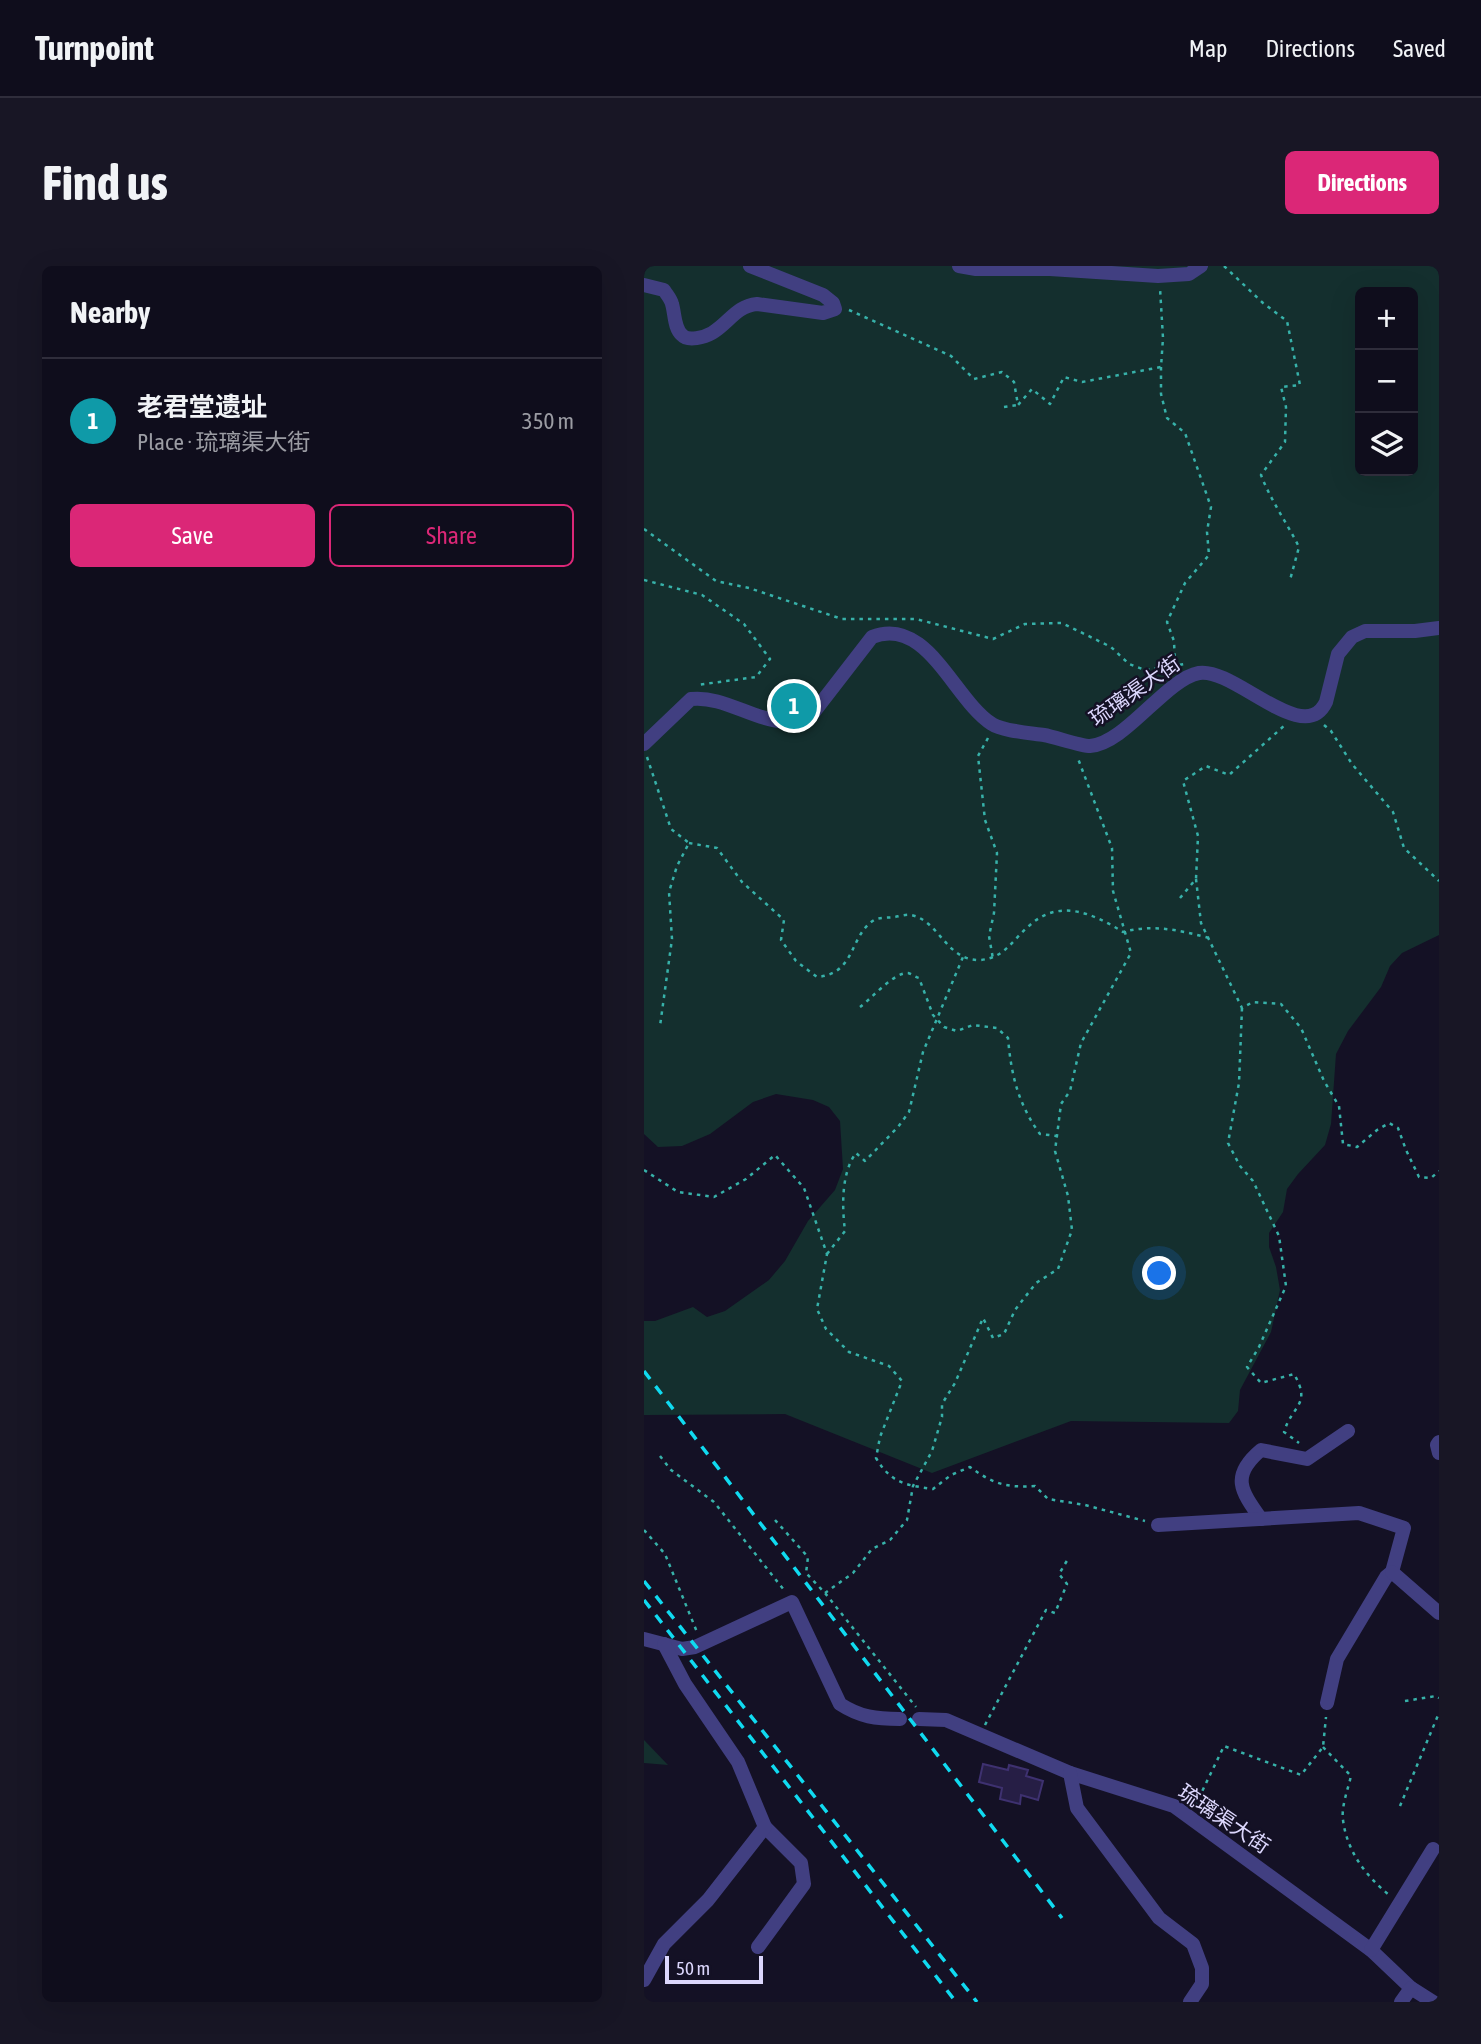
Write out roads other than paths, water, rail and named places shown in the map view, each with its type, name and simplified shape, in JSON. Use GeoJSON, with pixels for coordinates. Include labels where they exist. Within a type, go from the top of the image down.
{"type":"FeatureCollection","features":[{"type":"Feature","properties":{"kind":"street"},"geometry":{"type":"LineString","coordinates":[[644,285],[664,290],[672,302],[676,327],[682,337],[690,339],[712,333],[747,305],[823,313],[835,309],[833,303],[823,295],[750,266]]}},
{"type":"Feature","properties":{"kind":"street"},"geometry":{"type":"LineString","coordinates":[[960,266],[976,269],[1050,269],[1158,276],[1189,274],[1201,266]]}},
{"type":"Feature","properties":{"kind":"street","name":"琉璃渠大街"},"geometry":{"type":"LineString","coordinates":[[644,746],[691,699],[700,698],[723,703],[780,723],[805,718],[814,712],[872,637],[882,633],[897,633],[914,641],[932,656],[967,701],[993,725],[1090,746],[1111,739],[1183,680],[1198,673],[1224,677],[1295,715],[1314,715],[1326,702],[1338,654],[1352,637],[1366,631],[1439,628]]}},
{"type":"Feature","properties":{"kind":"street"},"geometry":{"type":"LineString","coordinates":[[1261,1519],[1242,1492],[1241,1480],[1245,1466],[1262,1450],[1307,1460],[1348,1431]]}},
{"type":"Feature","properties":{"kind":"street"},"geometry":{"type":"LineString","coordinates":[[1439,1442],[1439,1452]]}},
{"type":"Feature","properties":{"kind":"street"},"geometry":{"type":"LineString","coordinates":[[1158,1525],[1359,1513],[1404,1528],[1392,1572],[1386,1577],[1337,1659],[1327,1703]]}},
{"type":"Feature","properties":{"kind":"street"},"geometry":{"type":"LineString","coordinates":[[1392,1572],[1439,1613]]}},
{"type":"Feature","properties":{"kind":"street"},"geometry":{"type":"LineString","coordinates":[[644,1639],[682,1649],[704,1643],[792,1602],[840,1704],[856,1715],[900,1719]]}},
{"type":"Feature","properties":{"kind":"street"},"geometry":{"type":"LineString","coordinates":[[664,1644],[685,1684],[738,1762],[765,1826],[801,1863],[804,1884],[758,1947]]}},
{"type":"Feature","properties":{"kind":"street","name":"琉璃渠大街"},"geometry":{"type":"LineString","coordinates":[[922,1719],[946,1720],[1070,1773],[1174,1806],[1371,1950],[1411,1988],[1433,2002]]}},
{"type":"Feature","properties":{"kind":"street"},"geometry":{"type":"LineString","coordinates":[[1070,1773],[1077,1808],[1159,1918],[1193,1944],[1202,1968],[1202,1984],[1190,2002]]}},
{"type":"Feature","properties":{"kind":"street"},"geometry":{"type":"LineString","coordinates":[[644,1979],[664,1944],[708,1900],[765,1826]]}},
{"type":"Feature","properties":{"kind":"street"},"geometry":{"type":"LineString","coordinates":[[1371,1950],[1433,1849]]}},
{"type":"Feature","properties":{"kind":"street"},"geometry":{"type":"LineString","coordinates":[[1401,2002],[1411,1988]]}},
{"type":"Feature","properties":{"kind":"railway"},"geometry":{"type":"LineString","coordinates":[[644,1371],[1062,1918]]}},
{"type":"Feature","properties":{"kind":"railway"},"geometry":{"type":"LineString","coordinates":[[644,1581],[977,2002]]}},
{"type":"Feature","properties":{"kind":"railway"},"geometry":{"type":"LineString","coordinates":[[644,1600],[956,2002]]}},
{"type":"Feature","properties":{"kind":"place","name":"老君堂遗址"},"geometry":{"type":"Point","coordinates":[794,706]}}]}
